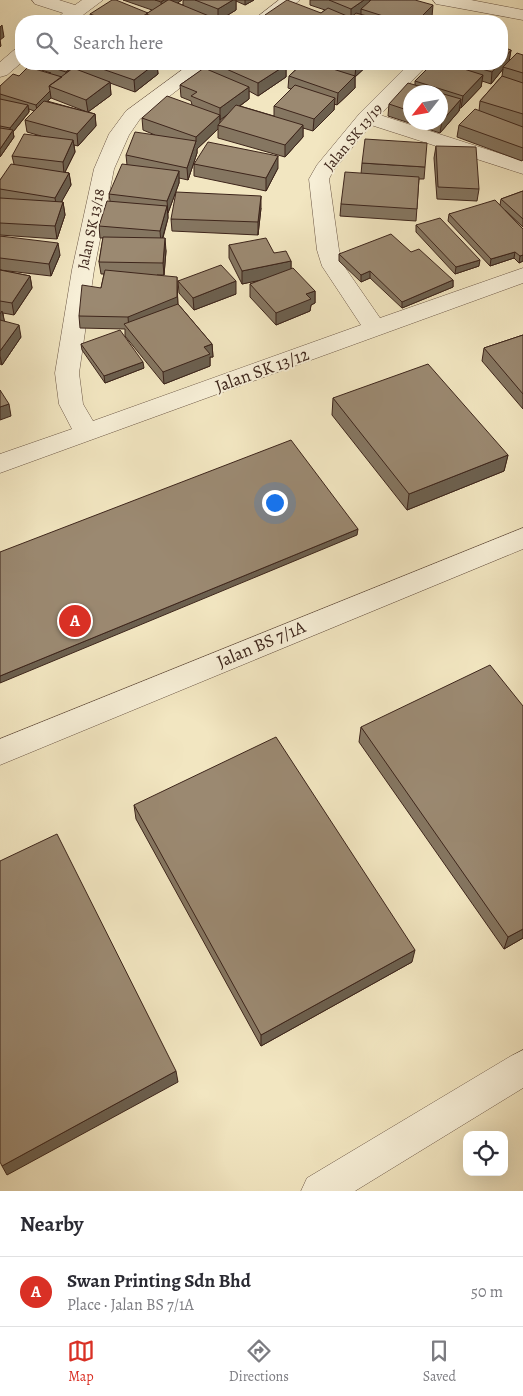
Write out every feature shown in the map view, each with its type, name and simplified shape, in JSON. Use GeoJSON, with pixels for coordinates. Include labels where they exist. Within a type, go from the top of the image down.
{"type":"FeatureCollection","features":[{"type":"Feature","properties":{"kind":"street"},"geometry":{"type":"LineString","coordinates":[[41,0],[67,15]]}},
{"type":"Feature","properties":{"kind":"street"},"geometry":{"type":"LineString","coordinates":[[71,15],[94,0]]}},
{"type":"Feature","properties":{"kind":"street"},"geometry":{"type":"LineString","coordinates":[[270,15],[291,0]]}},
{"type":"Feature","properties":{"kind":"street"},"geometry":{"type":"LineString","coordinates":[[442,0],[523,15]]}},
{"type":"Feature","properties":{"kind":"street"},"geometry":{"type":"LineString","coordinates":[[469,15],[478,7]]}},
{"type":"Feature","properties":{"kind":"street"},"geometry":{"type":"LineString","coordinates":[[0,71],[15,59]]}},
{"type":"Feature","properties":{"kind":"street","name":"Jalan SK 13/18"},"geometry":{"type":"LineString","coordinates":[[86,432],[71,404],[67,373],[82,270],[104,169],[118,134],[133,115],[194,70]]}},
{"type":"Feature","properties":{"kind":"street","name":"Jalan SK 13/19"},"geometry":{"type":"LineString","coordinates":[[375,329],[333,266],[328,250],[319,179],[324,169],[367,117],[413,70]]}},
{"type":"Feature","properties":{"kind":"street"},"geometry":{"type":"LineString","coordinates":[[367,117],[523,168]]}},
{"type":"Feature","properties":{"kind":"street","name":"Jalan SK 13/12"},"geometry":{"type":"LineString","coordinates":[[0,464],[523,275]]}},
{"type":"Feature","properties":{"kind":"street","name":"Jalan BS 7/1A"},"geometry":{"type":"LineString","coordinates":[[0,752],[523,538]]}},
{"type":"Feature","properties":{"kind":"street"},"geometry":{"type":"LineString","coordinates":[[320,1191],[523,1068]]}},
{"type":"Feature","properties":{"kind":"building"},"geometry":{"type":"Polygon","coordinates":[[[112,0],[148,13],[145,15],[90,14],[112,0]]]}},
{"type":"Feature","properties":{"kind":"building"},"geometry":{"type":"Polygon","coordinates":[[[170,0],[207,15],[149,15],[146,14],[170,0]]]}},
{"type":"Feature","properties":{"kind":"building"},"geometry":{"type":"Polygon","coordinates":[[[195,0],[233,0],[218,9],[195,0]]]}},
{"type":"Feature","properties":{"kind":"building"},"geometry":{"type":"Polygon","coordinates":[[[287,0],[321,13],[328,8],[345,15],[265,15],[287,0]]]}},
{"type":"Feature","properties":{"kind":"building"},"geometry":{"type":"Polygon","coordinates":[[[329,0],[364,0],[351,9],[329,0]]]}},
{"type":"Feature","properties":{"kind":"building"},"geometry":{"type":"Polygon","coordinates":[[[371,0],[415,0],[433,5],[423,15],[380,15],[361,9],[371,0]]]}},
{"type":"Feature","properties":{"kind":"building"},"geometry":{"type":"Polygon","coordinates":[[[517,53],[523,55],[523,73],[508,68],[508,62],[517,53]]]}},
{"type":"Feature","properties":{"kind":"building"},"geometry":{"type":"Polygon","coordinates":[[[25,70],[38,70],[62,77],[49,86],[50,91],[36,105],[0,94],[0,86],[13,74],[19,76],[25,70]]]}},
{"type":"Feature","properties":{"kind":"building"},"geometry":{"type":"Polygon","coordinates":[[[70,70],[78,70],[110,82],[86,100],[49,86],[70,70]]]}},
{"type":"Feature","properties":{"kind":"building"},"geometry":{"type":"Polygon","coordinates":[[[105,70],[147,70],[134,80],[105,70]]]}},
{"type":"Feature","properties":{"kind":"building"},"geometry":{"type":"Polygon","coordinates":[[[201,70],[209,70],[249,87],[220,108],[191,96],[197,92],[180,85],[201,70]]]}},
{"type":"Feature","properties":{"kind":"building"},"geometry":{"type":"Polygon","coordinates":[[[229,70],[278,70],[258,83],[229,70]]]}},
{"type":"Feature","properties":{"kind":"building"},"geometry":{"type":"Polygon","coordinates":[[[296,70],[336,70],[355,76],[338,93],[289,76],[296,70]]]}},
{"type":"Feature","properties":{"kind":"building"},"geometry":{"type":"Polygon","coordinates":[[[426,70],[467,70],[483,75],[463,96],[448,91],[448,85],[428,85],[415,81],[426,70]]]}},
{"type":"Feature","properties":{"kind":"building"},"geometry":{"type":"Polygon","coordinates":[[[502,76],[523,83],[523,114],[480,101],[502,76]]]}},
{"type":"Feature","properties":{"kind":"building"},"geometry":{"type":"Polygon","coordinates":[[[295,85],[335,98],[314,119],[274,106],[295,85]]]}},
{"type":"Feature","properties":{"kind":"building"},"geometry":{"type":"Polygon","coordinates":[[[403,89],[403,109],[389,104],[403,89]]]}},
{"type":"Feature","properties":{"kind":"building"},"geometry":{"type":"Polygon","coordinates":[[[448,95],[461,99],[448,114],[448,95]]]}},
{"type":"Feature","properties":{"kind":"building"},"geometry":{"type":"Polygon","coordinates":[[[167,96],[220,115],[196,137],[142,118],[167,96]]]}},
{"type":"Feature","properties":{"kind":"building"},"geometry":{"type":"Polygon","coordinates":[[[0,99],[28,105],[10,128],[0,126],[0,99]]]}},
{"type":"Feature","properties":{"kind":"building"},"geometry":{"type":"Polygon","coordinates":[[[44,101],[95,114],[77,134],[25,120],[44,101]]]}},
{"type":"Feature","properties":{"kind":"building"},"geometry":{"type":"Polygon","coordinates":[[[236,105],[303,125],[285,145],[218,125],[236,105]]]}},
{"type":"Feature","properties":{"kind":"building"},"geometry":{"type":"Polygon","coordinates":[[[475,109],[523,127],[523,148],[459,125],[475,109]]]}},
{"type":"Feature","properties":{"kind":"building"},"geometry":{"type":"Polygon","coordinates":[[[0,128],[13,130],[0,149],[0,128]]]}},
{"type":"Feature","properties":{"kind":"building"},"geometry":{"type":"Polygon","coordinates":[[[135,132],[196,141],[187,168],[126,155],[135,132]]]}},
{"type":"Feature","properties":{"kind":"building"},"geometry":{"type":"Polygon","coordinates":[[[24,134],[73,140],[63,162],[12,156],[24,134]]]}},
{"type":"Feature","properties":{"kind":"building"},"geometry":{"type":"Polygon","coordinates":[[[365,139],[427,143],[425,167],[362,163],[365,139]]]}},
{"type":"Feature","properties":{"kind":"building"},"geometry":{"type":"Polygon","coordinates":[[[208,142],[278,156],[266,178],[194,164],[208,142]]]}},
{"type":"Feature","properties":{"kind":"building"},"geometry":{"type":"Polygon","coordinates":[[[436,146],[476,147],[479,189],[438,187],[436,146]]]}},
{"type":"Feature","properties":{"kind":"building"},"geometry":{"type":"Polygon","coordinates":[[[11,164],[69,173],[55,198],[0,189],[0,180],[11,164]]]}},
{"type":"Feature","properties":{"kind":"building"},"geometry":{"type":"Polygon","coordinates":[[[122,164],[179,171],[167,201],[109,194],[122,164]]]}},
{"type":"Feature","properties":{"kind":"building"},"geometry":{"type":"Polygon","coordinates":[[[345,172],[419,177],[417,209],[341,204],[345,172]]]}},
{"type":"Feature","properties":{"kind":"building"},"geometry":{"type":"Polygon","coordinates":[[[523,191],[523,219],[501,199],[523,191]]]}},
{"type":"Feature","properties":{"kind":"building"},"geometry":{"type":"Polygon","coordinates":[[[176,192],[261,196],[258,222],[171,219],[176,192]]]}},
{"type":"Feature","properties":{"kind":"building"},"geometry":{"type":"Polygon","coordinates":[[[0,198],[63,202],[55,226],[0,223],[0,198]]]}},
{"type":"Feature","properties":{"kind":"building"},"geometry":{"type":"Polygon","coordinates":[[[495,200],[523,229],[523,255],[520,256],[515,252],[491,259],[449,214],[495,200]]]}},
{"type":"Feature","properties":{"kind":"building"},"geometry":{"type":"Polygon","coordinates":[[[107,201],[167,206],[160,231],[99,226],[107,201]]]}},
{"type":"Feature","properties":{"kind":"building"},"geometry":{"type":"Polygon","coordinates":[[[440,218],[480,260],[456,267],[416,225],[440,218]]]}},
{"type":"Feature","properties":{"kind":"building"},"geometry":{"type":"Polygon","coordinates":[[[391,234],[411,252],[419,249],[453,280],[402,302],[370,271],[361,275],[339,254],[391,234]]]}},
{"type":"Feature","properties":{"kind":"building"},"geometry":{"type":"Polygon","coordinates":[[[0,236],[58,243],[49,264],[0,258],[0,236]]]}},
{"type":"Feature","properties":{"kind":"building"},"geometry":{"type":"Polygon","coordinates":[[[103,237],[165,238],[163,263],[99,262],[103,237]]]}},
{"type":"Feature","properties":{"kind":"building"},"geometry":{"type":"Polygon","coordinates":[[[266,238],[274,253],[286,251],[291,261],[242,271],[229,245],[266,238]]]}},
{"type":"Feature","properties":{"kind":"building"},"geometry":{"type":"Polygon","coordinates":[[[221,265],[236,281],[193,298],[178,281],[221,265]]]}},
{"type":"Feature","properties":{"kind":"building"},"geometry":{"type":"Polygon","coordinates":[[[293,268],[315,291],[306,294],[311,299],[276,313],[250,284],[293,268]]]}},
{"type":"Feature","properties":{"kind":"building"},"geometry":{"type":"Polygon","coordinates":[[[0,270],[30,276],[12,303],[0,301],[0,270]]]}},
{"type":"Feature","properties":{"kind":"building"},"geometry":{"type":"Polygon","coordinates":[[[105,270],[177,277],[177,297],[128,317],[79,316],[82,285],[101,288],[105,270]]]}},
{"type":"Feature","properties":{"kind":"building"},"geometry":{"type":"Polygon","coordinates":[[[178,304],[212,344],[204,347],[210,354],[163,372],[124,324],[178,304]]]}},
{"type":"Feature","properties":{"kind":"building"},"geometry":{"type":"Polygon","coordinates":[[[0,320],[19,325],[0,351],[0,320]]]}},
{"type":"Feature","properties":{"kind":"building"},"geometry":{"type":"Polygon","coordinates":[[[120,330],[143,362],[104,376],[81,344],[120,330]]]}},
{"type":"Feature","properties":{"kind":"building"},"geometry":{"type":"Polygon","coordinates":[[[523,335],[523,394],[484,348],[523,335]]]}},
{"type":"Feature","properties":{"kind":"building"},"geometry":{"type":"Polygon","coordinates":[[[428,364],[508,455],[409,494],[333,398],[428,364]]]}},
{"type":"Feature","properties":{"kind":"building"},"geometry":{"type":"Polygon","coordinates":[[[0,390],[9,404],[0,407],[0,390]]]}},
{"type":"Feature","properties":{"kind":"building"},"geometry":{"type":"Polygon","coordinates":[[[291,440],[358,529],[0,676],[0,552],[291,440]]]}},
{"type":"Feature","properties":{"kind":"building"},"geometry":{"type":"Polygon","coordinates":[[[490,665],[523,706],[523,929],[508,937],[361,727],[490,665]]]}},
{"type":"Feature","properties":{"kind":"building"},"geometry":{"type":"Polygon","coordinates":[[[276,737],[415,950],[261,1035],[134,805],[276,737]]]}},
{"type":"Feature","properties":{"kind":"building"},"geometry":{"type":"Polygon","coordinates":[[[57,834],[176,1071],[2,1166],[0,1162],[0,861],[57,834]]]}},
{"type":"Feature","properties":{"kind":"place","name":"Swan Printing Sdn Bhd"},"geometry":{"type":"Point","coordinates":[75,621]}}]}
